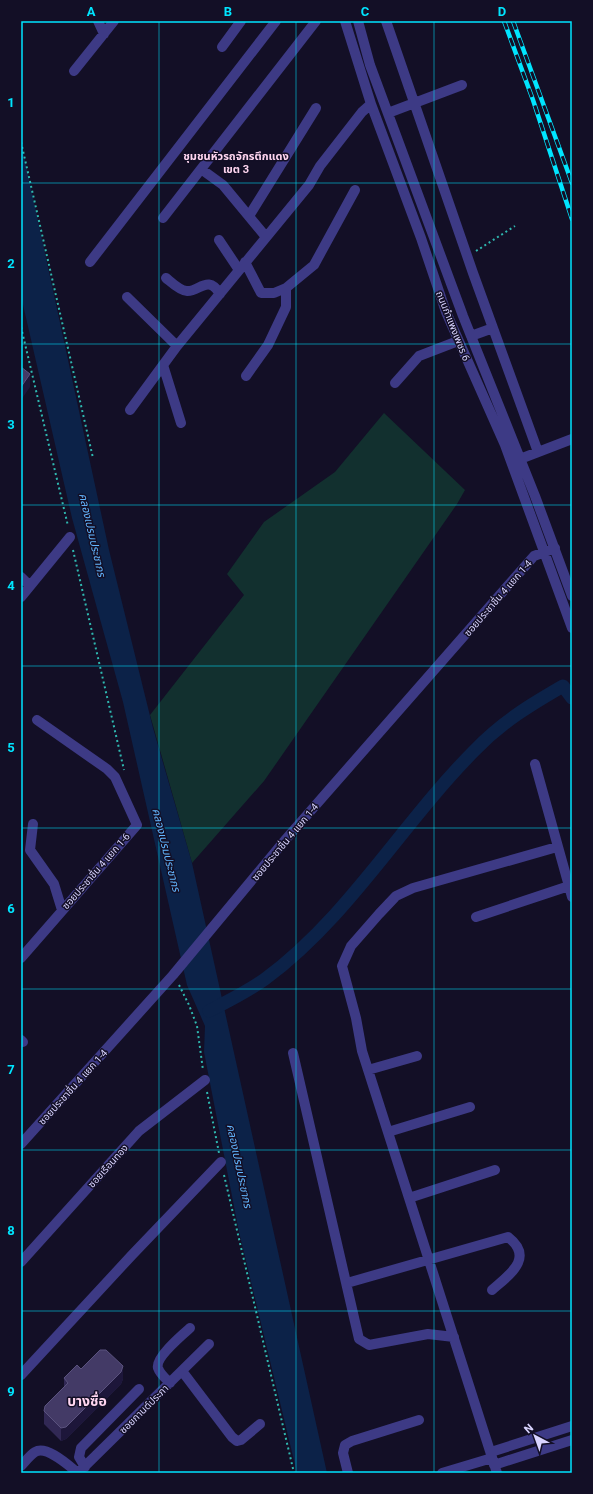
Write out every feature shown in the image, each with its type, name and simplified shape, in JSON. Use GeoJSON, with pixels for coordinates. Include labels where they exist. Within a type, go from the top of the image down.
{"type":"FeatureCollection","features":[{"type":"Feature","properties":{"kind":"street"},"geometry":{"type":"LineString","coordinates":[[98,21],[104,34]]}},
{"type":"Feature","properties":{"kind":"street"},"geometry":{"type":"LineString","coordinates":[[74,71],[114,21]]}},
{"type":"Feature","properties":{"kind":"street"},"geometry":{"type":"LineString","coordinates":[[222,47],[241,21]]}},
{"type":"Feature","properties":{"kind":"street"},"geometry":{"type":"LineString","coordinates":[[90,262],[276,21]]}},
{"type":"Feature","properties":{"kind":"street"},"geometry":{"type":"LineString","coordinates":[[163,218],[316,21]]}},
{"type":"Feature","properties":{"kind":"street","name":"ถนนกำแพงเพชร 6"},"geometry":{"type":"LineString","coordinates":[[344,21],[370,104],[421,238],[446,312],[505,445],[572,628]]}},
{"type":"Feature","properties":{"kind":"street","name":"ถนนกำแพงเพชร 6"},"geometry":{"type":"LineString","coordinates":[[358,21],[370,65],[471,336],[555,548],[572,596]]}},
{"type":"Feature","properties":{"kind":"street"},"geometry":{"type":"LineString","coordinates":[[386,21],[413,103],[492,328],[538,452]]}},
{"type":"Feature","properties":{"kind":"street"},"geometry":{"type":"LineString","coordinates":[[388,113],[462,85]]}},
{"type":"Feature","properties":{"kind":"street"},"geometry":{"type":"LineString","coordinates":[[130,410],[177,346],[309,185],[320,166],[362,112],[370,104]]}},
{"type":"Feature","properties":{"kind":"street"},"geometry":{"type":"LineString","coordinates":[[248,216],[316,108]]}},
{"type":"Feature","properties":{"kind":"street"},"geometry":{"type":"LineString","coordinates":[[201,169],[223,185],[266,237]]}},
{"type":"Feature","properties":{"kind":"street"},"geometry":{"type":"LineString","coordinates":[[218,240],[242,266],[261,293],[274,293],[286,288],[314,265],[355,190]]}},
{"type":"Feature","properties":{"kind":"street"},"geometry":{"type":"LineString","coordinates":[[166,278],[185,291],[193,291],[200,285],[209,284],[217,289],[220,294]]}},
{"type":"Feature","properties":{"kind":"street"},"geometry":{"type":"LineString","coordinates":[[246,376],[268,345],[286,307],[286,288]]}},
{"type":"Feature","properties":{"kind":"street"},"geometry":{"type":"LineString","coordinates":[[127,297],[177,346]]}},
{"type":"Feature","properties":{"kind":"street"},"geometry":{"type":"LineString","coordinates":[[471,336],[492,328]]}},
{"type":"Feature","properties":{"kind":"street"},"geometry":{"type":"LineString","coordinates":[[395,383],[419,356],[458,341]]}},
{"type":"Feature","properties":{"kind":"street"},"geometry":{"type":"LineString","coordinates":[[163,365],[181,423]]}},
{"type":"Feature","properties":{"kind":"street"},"geometry":{"type":"LineString","coordinates":[[520,459],[572,439]]}},
{"type":"Feature","properties":{"kind":"street"},"geometry":{"type":"LineString","coordinates":[[21,597],[70,537]]}},
{"type":"Feature","properties":{"kind":"street","name":"ซอยประชาชื่น 4 แยก 1-4"},"geometry":{"type":"LineString","coordinates":[[21,1144],[173,975],[286,840],[534,556],[555,548]]}},
{"type":"Feature","properties":{"kind":"street"},"geometry":{"type":"LineString","coordinates":[[21,577],[30,586]]}},
{"type":"Feature","properties":{"kind":"street","name":"ซอยประชาชื่น 4 แยก 1-6"},"geometry":{"type":"LineString","coordinates":[[21,958],[137,825],[115,777],[107,769],[37,720]]}},
{"type":"Feature","properties":{"kind":"street"},"geometry":{"type":"LineString","coordinates":[[535,764],[572,897]]}},
{"type":"Feature","properties":{"kind":"street"},"geometry":{"type":"LineString","coordinates":[[33,824],[30,850],[54,884],[62,910]]}},
{"type":"Feature","properties":{"kind":"street"},"geometry":{"type":"LineString","coordinates":[[494,1462],[362,1051],[356,1018],[342,966],[351,946],[396,896],[413,888],[557,847]]}},
{"type":"Feature","properties":{"kind":"street"},"geometry":{"type":"LineString","coordinates":[[476,917],[569,886]]}},
{"type":"Feature","properties":{"kind":"street"},"geometry":{"type":"LineString","coordinates":[[293,1053],[359,1339],[363,1343],[369,1345],[428,1334],[454,1337]]}},
{"type":"Feature","properties":{"kind":"street"},"geometry":{"type":"LineString","coordinates":[[368,1070],[417,1056]]}},
{"type":"Feature","properties":{"kind":"street","name":"ซอยเรือนทอง"},"geometry":{"type":"LineString","coordinates":[[21,1262],[139,1131],[205,1080]]}},
{"type":"Feature","properties":{"kind":"street"},"geometry":{"type":"LineString","coordinates":[[388,1132],[470,1107]]}},
{"type":"Feature","properties":{"kind":"street"},"geometry":{"type":"LineString","coordinates":[[21,1375],[132,1255],[221,1162]]}},
{"type":"Feature","properties":{"kind":"street"},"geometry":{"type":"LineString","coordinates":[[409,1198],[495,1170]]}},
{"type":"Feature","properties":{"kind":"street"},"geometry":{"type":"LineString","coordinates":[[347,1283],[508,1237],[516,1243],[521,1254],[518,1265],[492,1290]]}},
{"type":"Feature","properties":{"kind":"street"},"geometry":{"type":"LineString","coordinates":[[170,1383],[158,1370],[157,1363],[161,1356],[190,1328]]}},
{"type":"Feature","properties":{"kind":"street","name":"ซอยกานต์ประภา"},"geometry":{"type":"LineString","coordinates":[[80,1471],[209,1344]]}},
{"type":"Feature","properties":{"kind":"street"},"geometry":{"type":"LineString","coordinates":[[182,1372],[232,1437],[237,1441],[241,1440],[260,1424]]}},
{"type":"Feature","properties":{"kind":"street"},"geometry":{"type":"LineString","coordinates":[[80,1471],[79,1456],[81,1448],[139,1389]]}},
{"type":"Feature","properties":{"kind":"street"},"geometry":{"type":"LineString","coordinates":[[348,1473],[343,1453],[345,1445],[352,1441],[420,1420]]}},
{"type":"Feature","properties":{"kind":"street"},"geometry":{"type":"LineString","coordinates":[[494,1462],[572,1426]]}},
{"type":"Feature","properties":{"kind":"street"},"geometry":{"type":"LineString","coordinates":[[442,1473],[494,1462],[572,1440]]}},
{"type":"Feature","properties":{"kind":"street"},"geometry":{"type":"LineString","coordinates":[[21,1466],[35,1452],[40,1451],[55,1456],[80,1471]]}},
{"type":"Feature","properties":{"kind":"path"},"geometry":{"type":"LineString","coordinates":[[21,142],[93,458]]}},
{"type":"Feature","properties":{"kind":"path"},"geometry":{"type":"LineString","coordinates":[[467,257],[514,226]]}},
{"type":"Feature","properties":{"kind":"path"},"geometry":{"type":"LineString","coordinates":[[21,327],[124,771]]}},
{"type":"Feature","properties":{"kind":"path"},"geometry":{"type":"LineString","coordinates":[[173,975],[189,1005],[197,1026],[205,1080],[221,1162],[294,1473]]}},
{"type":"Feature","properties":{"kind":"green space"},"geometry":{"type":"Polygon","coordinates":[[[384,413],[465,490],[457,504],[264,781],[192,863],[150,715],[244,595],[227,574],[264,522],[335,472],[384,413]]]}},
{"type":"Feature","properties":{"kind":"water","name":"คลองเปรมประชากร"},"geometry":{"type":"Polygon","coordinates":[[[21,142],[109,550],[153,728],[192,863],[327,1473],[297,1473],[239,1232],[204,1052],[205,1026],[187,985],[123,702],[72,518],[21,296],[21,142]]]}},
{"type":"Feature","properties":{"kind":"building"},"geometry":{"type":"Polygon","coordinates":[[[21,367],[30,374],[21,387],[21,367]]]}},
{"type":"Feature","properties":{"kind":"building"},"geometry":{"type":"Polygon","coordinates":[[[100,1350],[106,1350],[123,1366],[121,1372],[66,1427],[61,1428],[44,1411],[45,1406],[68,1383],[64,1378],[77,1365],[81,1369],[100,1350]]]}},
{"type":"Feature","properties":{"kind":"waterway"},"geometry":{"type":"LineString","coordinates":[[209,1011],[265,979],[295,954],[323,927],[349,899],[448,778],[485,740],[506,722],[563,686],[572,698]]}},
{"type":"Feature","properties":{"kind":"railway"},"geometry":{"type":"LineString","coordinates":[[504,21],[533,100],[572,219]]}},
{"type":"Feature","properties":{"kind":"railway"},"geometry":{"type":"LineString","coordinates":[[513,21],[572,183]]}},
{"type":"Feature","properties":{"kind":"district","name":"ชุมชนหัวรถจักรตึกแดง เขต 3"},"geometry":{"type":"Point","coordinates":[236,162]}},
{"type":"Feature","properties":{"kind":"district","name":"บางซื่อ"},"geometry":{"type":"Point","coordinates":[87,1401]}}]}
